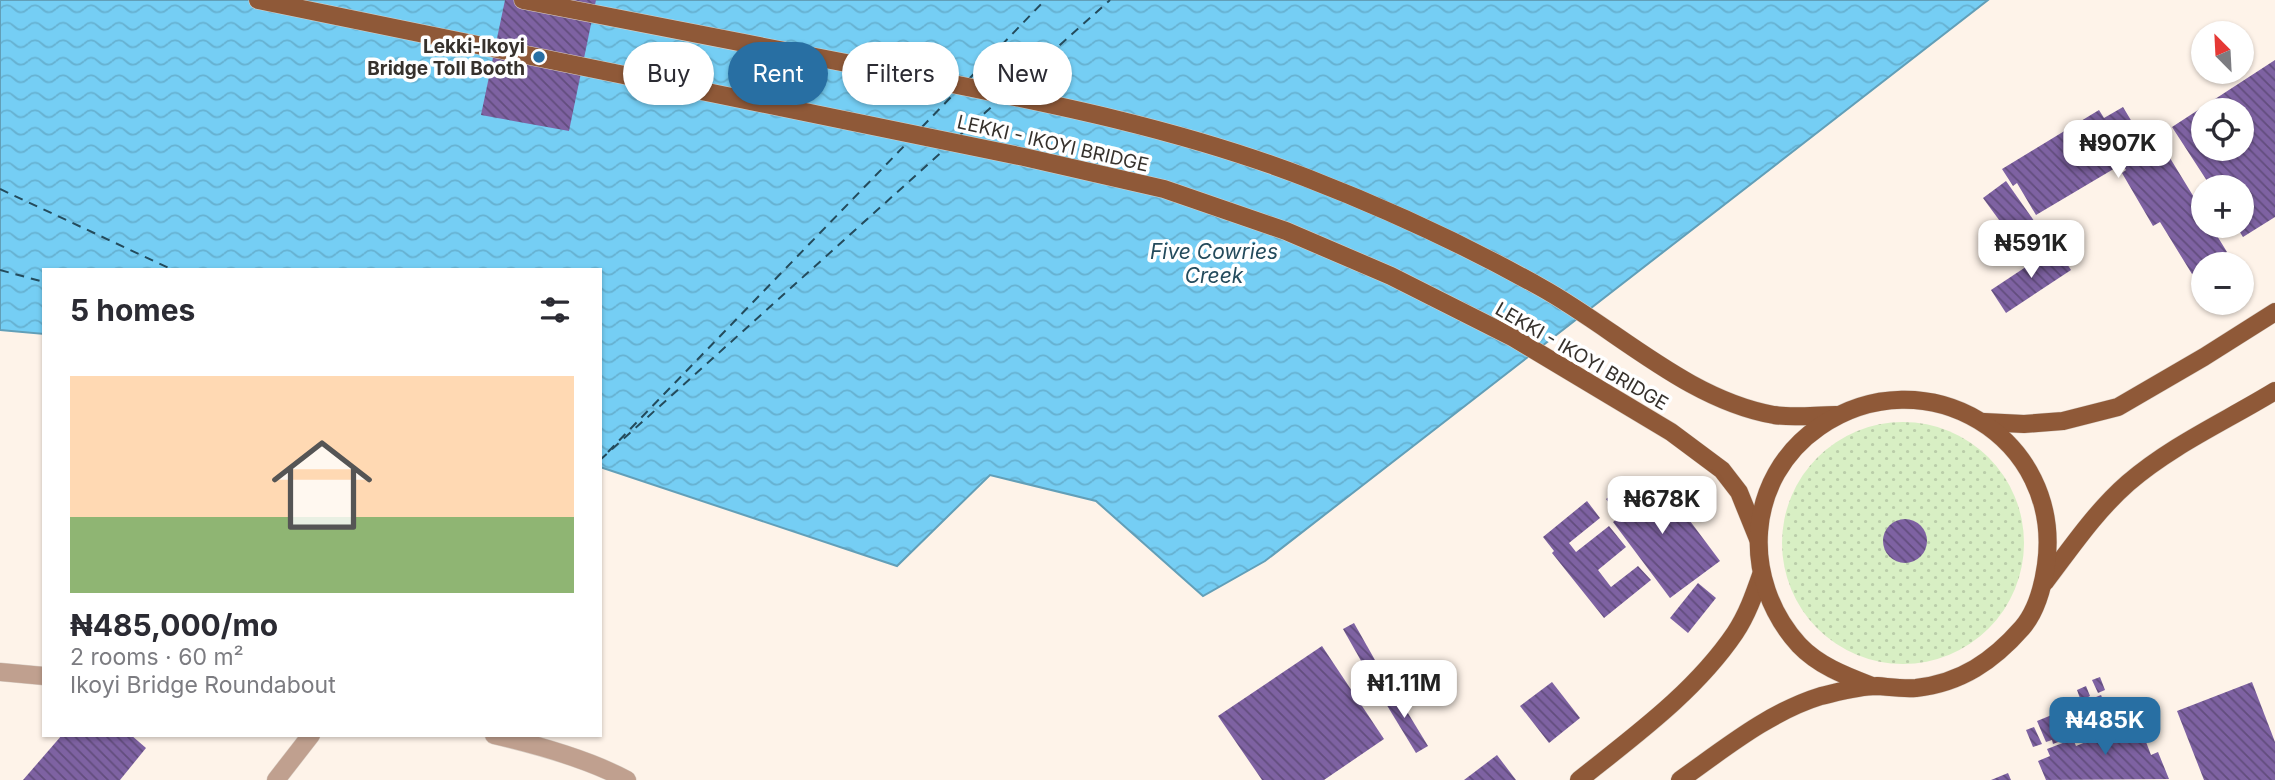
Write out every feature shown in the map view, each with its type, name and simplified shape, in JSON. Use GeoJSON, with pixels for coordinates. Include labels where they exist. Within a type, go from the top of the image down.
{"type":"FeatureCollection","features":[{"type":"Feature","properties":{"kind":"main road","name":"LEKKI - IKOYI BRIDGE"},"geometry":{"type":"LineString","coordinates":[[258,0],[1024,157],[1164,189],[1286,231],[1391,275],[1514,338],[1671,432],[1722,470],[1739,492],[1758,539]]}},
{"type":"Feature","properties":{"kind":"main road","name":"LEKKI - IKOYI BRIDGE"},"geometry":{"type":"LineString","coordinates":[[523,0],[1023,98],[1193,139],[1307,177],[1415,224],[1543,288],[1696,387],[1751,410],[1778,416],[1836,415]]}},
{"type":"Feature","properties":{"kind":"main road"},"geometry":{"type":"LineString","coordinates":[[1984,422],[2024,424],[2063,421],[2118,407],[2275,312]]}},
{"type":"Feature","properties":{"kind":"main road"},"geometry":{"type":"LineString","coordinates":[[1680,780],[1731,743],[1791,707],[1822,696],[1872,686],[1915,688],[1958,678],[1995,656],[2025,624],[2043,585],[2095,516],[2128,483],[2199,434],[2275,391]]}},
{"type":"Feature","properties":{"kind":"main road"},"geometry":{"type":"LineString","coordinates":[[1872,686],[1834,672],[1800,646],[1775,614],[1761,575],[1758,539],[1764,501],[1780,466],[1805,437],[1836,415],[1872,402],[1912,398],[1949,405],[1984,422],[2019,454],[2041,494],[2050,540],[2043,585]]}},
{"type":"Feature","properties":{"kind":"main road"},"geometry":{"type":"LineString","coordinates":[[1579,780],[1691,686],[1736,632],[1749,608],[1761,575]]}},
{"type":"Feature","properties":{"kind":"street"},"geometry":{"type":"LineString","coordinates":[[0,672],[42,676]]}},
{"type":"Feature","properties":{"kind":"street"},"geometry":{"type":"LineString","coordinates":[[276,780],[309,737]]}},
{"type":"Feature","properties":{"kind":"street"},"geometry":{"type":"LineString","coordinates":[[503,737],[598,767],[627,780]]}},
{"type":"Feature","properties":{"kind":"green space"},"geometry":{"type":"Polygon","coordinates":[[[1903,422],[1927,425],[1949,432],[1970,443],[1988,458],[2003,476],[2014,497],[2021,519],[2024,543],[2021,567],[2014,589],[2003,610],[1988,628],[1970,643],[1949,654],[1927,661],[1903,664],[1879,661],[1857,654],[1836,643],[1818,628],[1803,610],[1792,589],[1785,567],[1782,543],[1785,519],[1792,497],[1803,476],[1818,458],[1836,443],[1857,432],[1879,425],[1903,422]]]}},
{"type":"Feature","properties":{"kind":"water","name":"Five Cowries Creek"},"geometry":{"type":"Polygon","coordinates":[[[0,0],[1988,0],[1265,561],[1203,596],[1096,501],[990,475],[897,566],[602,468],[602,268],[42,268],[42,334],[0,330],[0,0]]]}},
{"type":"Feature","properties":{"kind":"building","name":"Lekki-Ikoyi Bridge Toll Booth"},"geometry":{"type":"Polygon","coordinates":[[[505,0],[596,0],[569,131],[481,115],[505,0]]]}},
{"type":"Feature","properties":{"kind":"building"},"geometry":{"type":"Polygon","coordinates":[[[2275,60],[2275,217],[2254,230],[2254,175],[2203,175],[2194,161],[2254,161],[2254,98],[2217,98],[2238,84],[2254,84],[2254,74],[2275,60]]]}},
{"type":"Feature","properties":{"kind":"building"},"geometry":{"type":"Polygon","coordinates":[[[2123,107],[2150,152],[2162,145],[2191,192],[2191,238],[2218,238],[2227,252],[2191,252],[2191,272],[2160,222],[2153,226],[2122,173],[2126,170],[2122,164],[2036,215],[2017,183],[2013,186],[2002,169],[2099,110],[2104,118],[2123,107]]]}},
{"type":"Feature","properties":{"kind":"building"},"geometry":{"type":"Polygon","coordinates":[[[2191,115],[2191,156],[2172,127],[2191,115]]]}},
{"type":"Feature","properties":{"kind":"building"},"geometry":{"type":"Polygon","coordinates":[[[2006,181],[2051,245],[2029,261],[1983,198],[2006,181]]]}},
{"type":"Feature","properties":{"kind":"building"},"geometry":{"type":"Polygon","coordinates":[[[2056,247],[2071,270],[2006,313],[1991,290],[2056,247]]]}},
{"type":"Feature","properties":{"kind":"building"},"geometry":{"type":"Polygon","coordinates":[[[1635,478],[1649,496],[1663,485],[1720,561],[1670,598],[1613,522],[1620,517],[1606,499],[1635,478]]]}},
{"type":"Feature","properties":{"kind":"building"},"geometry":{"type":"Polygon","coordinates":[[[1587,501],[1600,518],[1569,543],[1576,552],[1609,526],[1626,547],[1598,570],[1611,587],[1638,566],[1651,580],[1604,618],[1552,553],[1554,551],[1543,537],[1587,501]]]}},
{"type":"Feature","properties":{"kind":"building"},"geometry":{"type":"Polygon","coordinates":[[[1905,519],[1914,520],[1921,525],[1926,532],[1926,550],[1921,557],[1914,562],[1905,563],[1896,562],[1889,557],[1884,550],[1883,541],[1884,532],[1889,525],[1896,520],[1905,519]]]}},
{"type":"Feature","properties":{"kind":"building"},"geometry":{"type":"Polygon","coordinates":[[[1698,583],[1716,598],[1688,633],[1670,618],[1698,583]]]}},
{"type":"Feature","properties":{"kind":"building"},"geometry":{"type":"Polygon","coordinates":[[[1354,623],[1388,683],[1377,689],[1343,629],[1354,623]]]}},
{"type":"Feature","properties":{"kind":"building"},"geometry":{"type":"Polygon","coordinates":[[[1322,646],[1384,739],[1324,780],[1262,780],[1218,716],[1322,646]]]}},
{"type":"Feature","properties":{"kind":"building"},"geometry":{"type":"Polygon","coordinates":[[[2100,677],[2105,690],[2098,693],[2092,680],[2100,677]]]}},
{"type":"Feature","properties":{"kind":"building"},"geometry":{"type":"Polygon","coordinates":[[[1552,682],[1580,718],[1549,743],[1520,706],[1552,682]]]}},
{"type":"Feature","properties":{"kind":"building"},"geometry":{"type":"Polygon","coordinates":[[[2252,682],[2275,742],[2275,780],[2204,780],[2177,711],[2252,682]]]}},
{"type":"Feature","properties":{"kind":"building"},"geometry":{"type":"Polygon","coordinates":[[[2086,686],[2090,696],[2081,701],[2077,690],[2086,686]]]}},
{"type":"Feature","properties":{"kind":"building"},"geometry":{"type":"Polygon","coordinates":[[[1392,687],[1428,746],[1416,753],[1380,694],[1392,687]]]}},
{"type":"Feature","properties":{"kind":"building"},"geometry":{"type":"Polygon","coordinates":[[[2101,695],[2110,717],[2087,726],[2090,735],[2076,740],[2074,736],[2053,744],[2052,740],[2046,742],[2037,721],[2101,695]]]}},
{"type":"Feature","properties":{"kind":"building"},"geometry":{"type":"Polygon","coordinates":[[[2124,720],[2127,726],[2138,721],[2151,755],[2158,752],[2169,779],[2046,780],[2038,761],[2050,756],[2047,749],[2073,739],[2076,746],[2103,735],[2100,729],[2124,720]]]}},
{"type":"Feature","properties":{"kind":"building"},"geometry":{"type":"Polygon","coordinates":[[[2034,727],[2042,744],[2033,747],[2026,730],[2034,727]]]}},
{"type":"Feature","properties":{"kind":"building"},"geometry":{"type":"Polygon","coordinates":[[[60,737],[133,737],[146,748],[120,780],[23,780],[60,737]]]}},
{"type":"Feature","properties":{"kind":"building"},"geometry":{"type":"Polygon","coordinates":[[[1497,755],[1516,780],[1464,780],[1497,755]]]}},
{"type":"Feature","properties":{"kind":"building"},"geometry":{"type":"Polygon","coordinates":[[[2008,773],[2011,780],[1991,780],[2008,773]]]}},
{"type":"Feature","properties":{"kind":"ferry route"},"geometry":{"type":"LineString","coordinates":[[968,80],[1045,0]]}},
{"type":"Feature","properties":{"kind":"ferry route"},"geometry":{"type":"LineString","coordinates":[[1063,42],[1110,0]]}},
{"type":"Feature","properties":{"kind":"ferry route"},"geometry":{"type":"LineString","coordinates":[[922,127],[943,105]]}},
{"type":"Feature","properties":{"kind":"ferry route"},"geometry":{"type":"LineString","coordinates":[[960,135],[994,105]]}},
{"type":"Feature","properties":{"kind":"ferry route"},"geometry":{"type":"LineString","coordinates":[[608,452],[908,142]]}},
{"type":"Feature","properties":{"kind":"ferry route"},"geometry":{"type":"LineString","coordinates":[[602,458],[945,149]]}},
{"type":"Feature","properties":{"kind":"ferry route"},"geometry":{"type":"LineString","coordinates":[[0,189],[169,268]]}},
{"type":"Feature","properties":{"kind":"ferry route"},"geometry":{"type":"LineString","coordinates":[[0,270],[42,281]]}},
{"type":"Feature","properties":{"kind":"place","name":"Lekki-Ikoyi Bridge Toll Booth"},"geometry":{"type":"Point","coordinates":[539,57]}}]}
